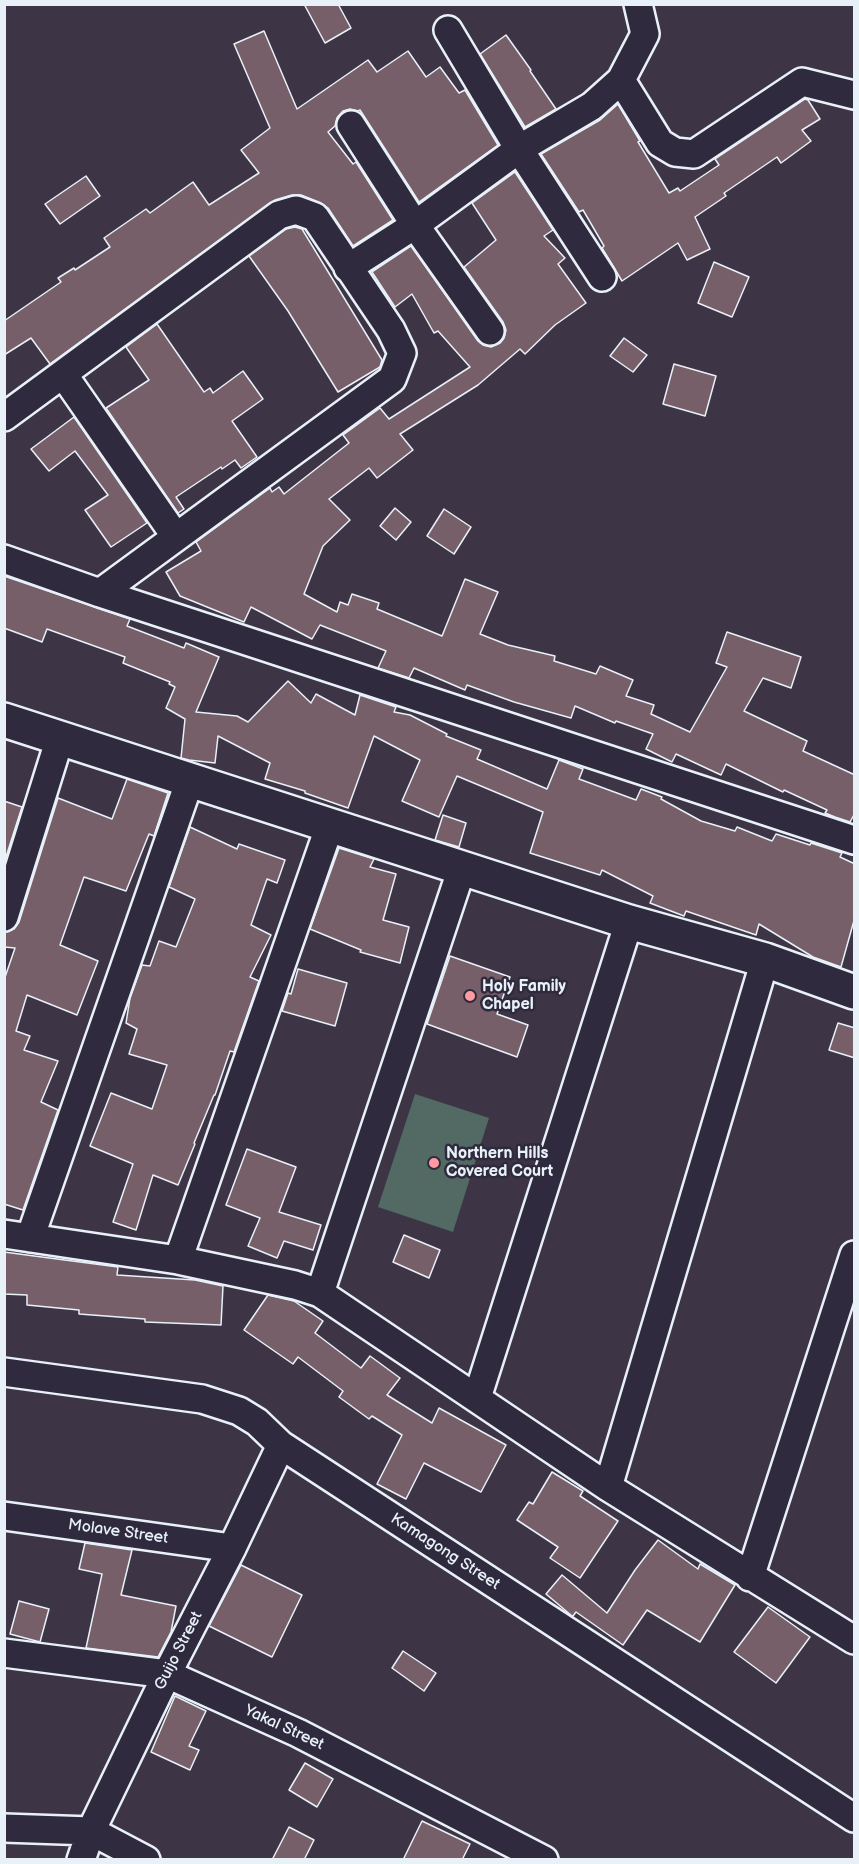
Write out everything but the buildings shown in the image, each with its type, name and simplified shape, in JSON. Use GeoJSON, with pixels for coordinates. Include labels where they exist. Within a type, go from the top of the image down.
{"type":"FeatureCollection","features":[{"type":"Feature","properties":{"kind":"street"},"geometry":{"type":"LineString","coordinates":[[348,268],[415,225],[519,149],[592,106],[621,80],[645,34],[638,4]]}},
{"type":"Feature","properties":{"kind":"street"},"geometry":{"type":"LineString","coordinates":[[448,30],[519,149],[602,277]]}},
{"type":"Feature","properties":{"kind":"street"},"geometry":{"type":"LineString","coordinates":[[621,80],[660,143],[675,152],[694,154],[802,82],[855,94]]}},
{"type":"Feature","properties":{"kind":"street"},"geometry":{"type":"LineString","coordinates":[[351,125],[415,225],[490,331]]}},
{"type":"Feature","properties":{"kind":"street"},"geometry":{"type":"LineString","coordinates":[[4,417],[279,215],[296,210],[315,217],[391,330],[402,353],[392,380],[100,593]]}},
{"type":"Feature","properties":{"kind":"street"},"geometry":{"type":"LineString","coordinates":[[63,374],[176,537]]}},
{"type":"Feature","properties":{"kind":"street"},"geometry":{"type":"LineString","coordinates":[[4,559],[100,593],[855,840]]}},
{"type":"Feature","properties":{"kind":"street"},"geometry":{"type":"LineString","coordinates":[[4,720],[629,922],[765,960],[855,992]]}},
{"type":"Feature","properties":{"kind":"street"},"geometry":{"type":"LineString","coordinates":[[4,917],[60,738]]}},
{"type":"Feature","properties":{"kind":"street"},"geometry":{"type":"LineString","coordinates":[[190,780],[17,1236],[178,1260],[295,1285],[320,1293],[608,1487],[855,1641]]}},
{"type":"Feature","properties":{"kind":"street"},"geometry":{"type":"LineString","coordinates":[[178,1260],[330,825]]}},
{"type":"Feature","properties":{"kind":"street"},"geometry":{"type":"LineString","coordinates":[[320,1293],[462,867]]}},
{"type":"Feature","properties":{"kind":"street"},"geometry":{"type":"LineString","coordinates":[[477,1398],[629,922]]}},
{"type":"Feature","properties":{"kind":"street"},"geometry":{"type":"LineString","coordinates":[[608,1487],[765,960]]}},
{"type":"Feature","properties":{"kind":"street"},"geometry":{"type":"LineString","coordinates":[[750,1576],[855,1255]]}},
{"type":"Feature","properties":{"kind":"street","name":"Kamagong Street"},"geometry":{"type":"LineString","coordinates":[[4,1372],[202,1399],[239,1411],[257,1422],[281,1445],[855,1818]]}},
{"type":"Feature","properties":{"kind":"street","name":"Guijo Street"},"geometry":{"type":"LineString","coordinates":[[81,1860],[91,1832],[166,1674],[232,1548],[281,1445]]}},
{"type":"Feature","properties":{"kind":"street","name":"Molave Street"},"geometry":{"type":"LineString","coordinates":[[4,1516],[232,1548]]}},
{"type":"Feature","properties":{"kind":"street","name":"Yakal Street"},"geometry":{"type":"LineString","coordinates":[[4,1653],[166,1674],[298,1733],[544,1860]]}},
{"type":"Feature","properties":{"kind":"street"},"geometry":{"type":"LineString","coordinates":[[4,1828],[91,1832],[146,1860]]}},
{"type":"Feature","properties":{"kind":"green space","name":"Northern Hills Covered Court"},"geometry":{"type":"Polygon","coordinates":[[[415,1094],[489,1118],[453,1232],[378,1207],[415,1094]]]}},
{"type":"Feature","properties":{"kind":"place","name":"Holy Family Chapel"},"geometry":{"type":"Point","coordinates":[470,996]}},
{"type":"Feature","properties":{"kind":"place","name":"Northern Hills Covered Court"},"geometry":{"type":"Point","coordinates":[434,1163]}}]}
